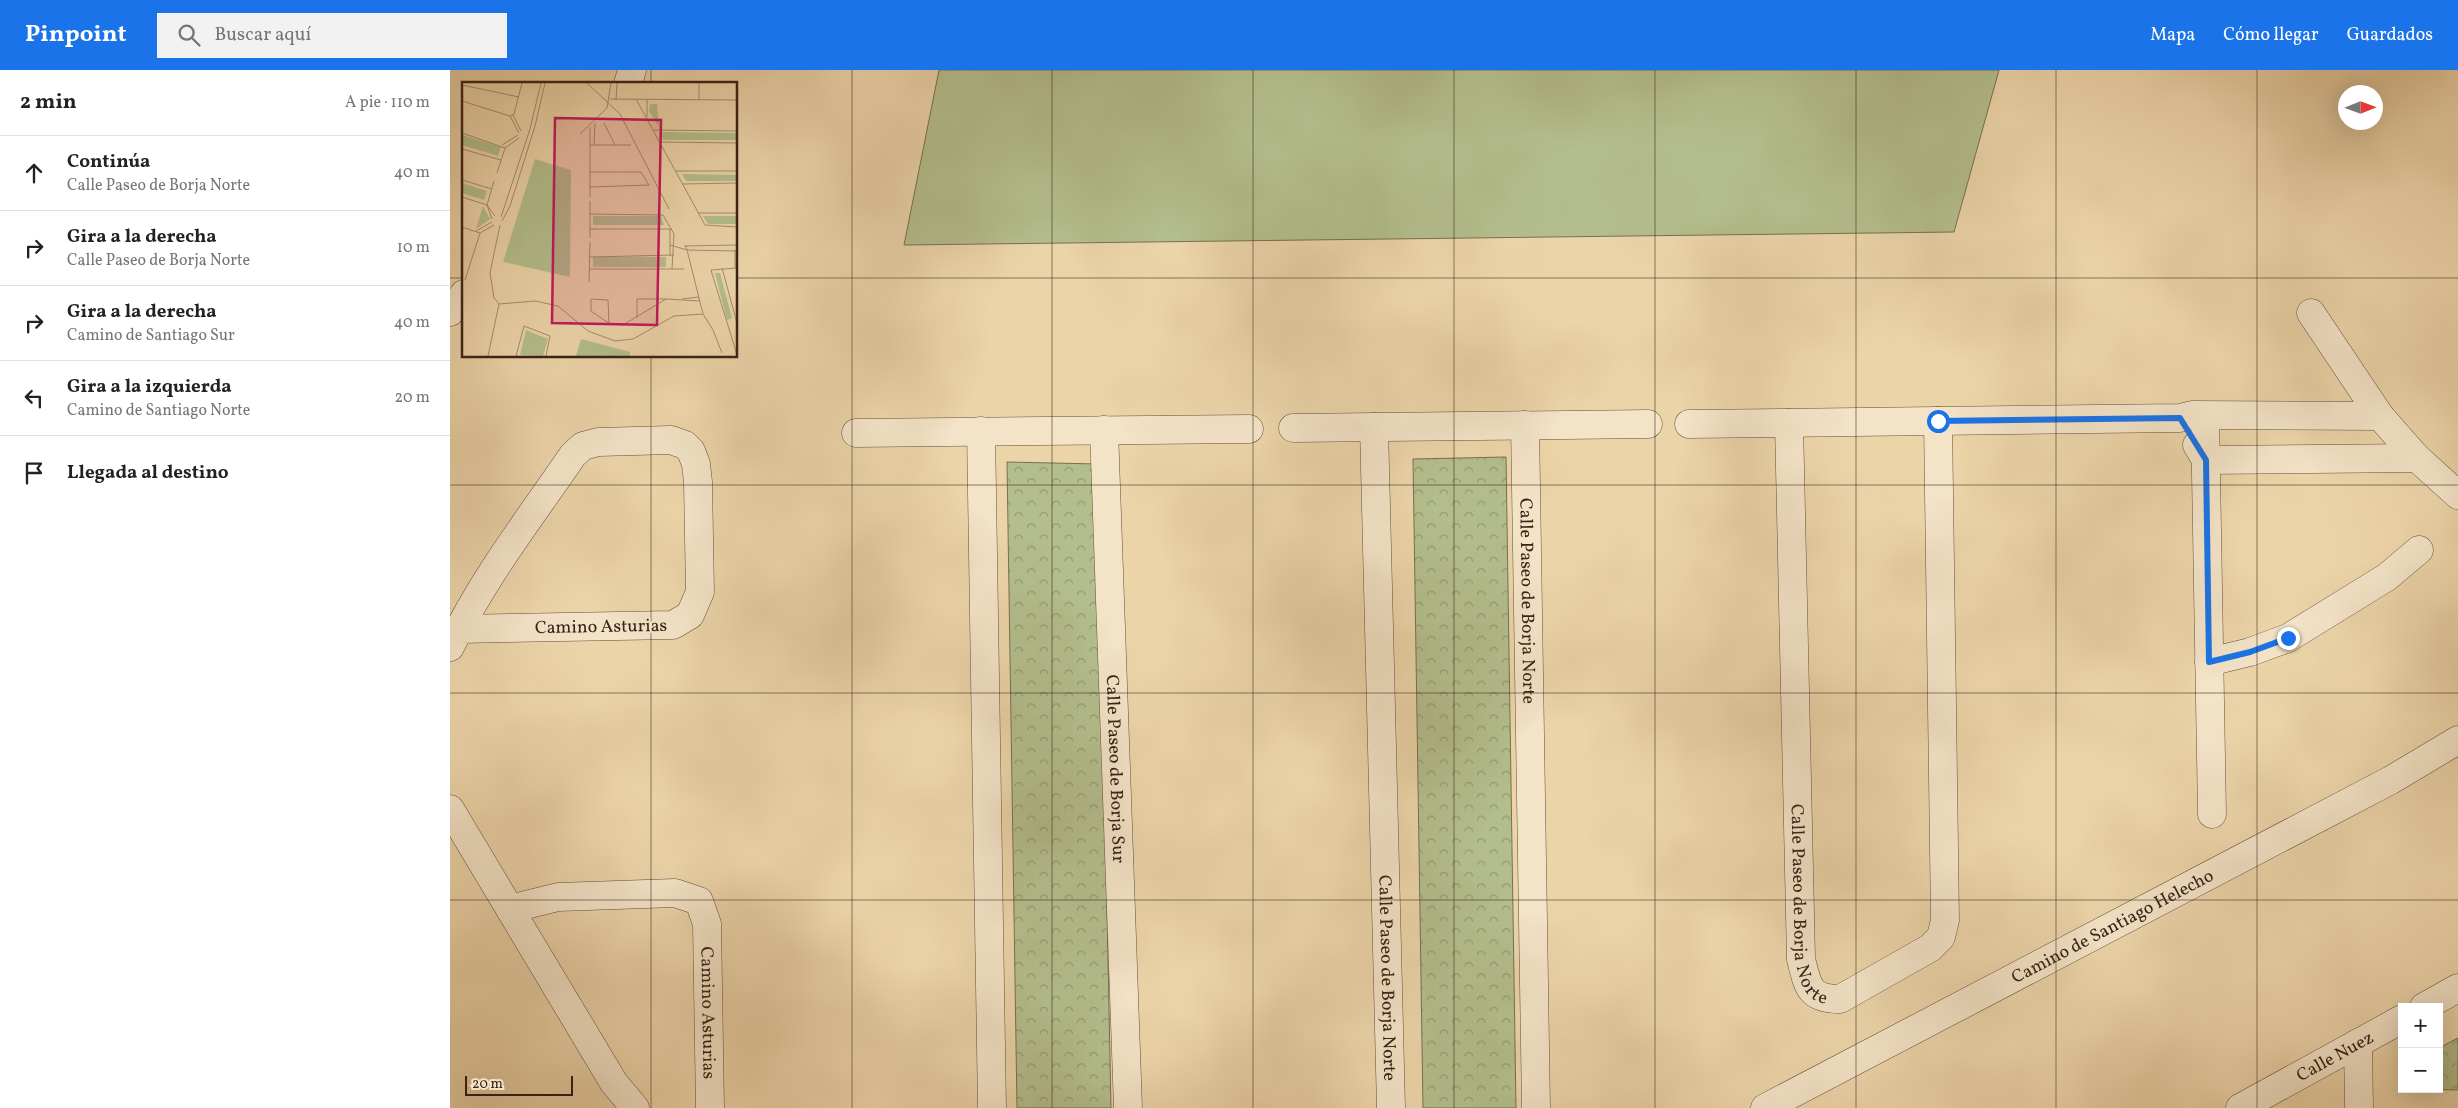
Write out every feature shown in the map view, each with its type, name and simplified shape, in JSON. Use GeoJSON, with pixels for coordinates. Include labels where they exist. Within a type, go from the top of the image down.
{"type":"FeatureCollection","features":[{"type":"Feature","properties":{"kind":"street"},"geometry":{"type":"LineString","coordinates":[[450,312],[462,297]]}},
{"type":"Feature","properties":{"kind":"street"},"geometry":{"type":"LineString","coordinates":[[2311,314],[2380,416],[2417,458],[2458,495]]}},
{"type":"Feature","properties":{"kind":"street"},"geometry":{"type":"LineString","coordinates":[[1690,424],[2380,416]]}},
{"type":"Feature","properties":{"kind":"street"},"geometry":{"type":"LineString","coordinates":[[2193,417],[2206,460],[2212,814]]}},
{"type":"Feature","properties":{"kind":"street","name":"Calle Paseo de Borja Norte"},"geometry":{"type":"LineString","coordinates":[[1789,423],[1801,959],[1806,978],[1814,994],[1824,999],[1840,999],[1930,948],[1942,937],[1945,920],[1938,421]]}},
{"type":"Feature","properties":{"kind":"street"},"geometry":{"type":"LineString","coordinates":[[1293,428],[1648,424]]}},
{"type":"Feature","properties":{"kind":"street","name":"Calle Paseo de Borja Norte"},"geometry":{"type":"LineString","coordinates":[[1525,426],[1536,1108]]}},
{"type":"Feature","properties":{"kind":"street","name":"Calle Paseo de Borja Norte"},"geometry":{"type":"LineString","coordinates":[[1374,427],[1390,1108]]}},
{"type":"Feature","properties":{"kind":"street"},"geometry":{"type":"LineString","coordinates":[[856,432],[1250,429]]}},
{"type":"Feature","properties":{"kind":"street","name":"Calle Paseo de Borja Sur"},"geometry":{"type":"LineString","coordinates":[[1104,430],[1128,1108]]}},
{"type":"Feature","properties":{"kind":"street"},"geometry":{"type":"LineString","coordinates":[[981,431],[992,1108]]}},
{"type":"Feature","properties":{"kind":"street","name":"Camino Asturias"},"geometry":{"type":"LineString","coordinates":[[671,440],[685,445],[691,451],[696,464],[698,482],[700,592],[690,615],[673,625],[454,638],[483,584],[573,455],[583,446],[598,442],[671,440]]}},
{"type":"Feature","properties":{"kind":"street"},"geometry":{"type":"LineString","coordinates":[[2206,460],[2417,458]]}},
{"type":"Feature","properties":{"kind":"street"},"geometry":{"type":"LineString","coordinates":[[2209,662],[2250,652],[2288,638],[2387,577],[2419,550]]}},
{"type":"Feature","properties":{"kind":"street","name":"Camino de Santiago Helecho"},"geometry":{"type":"LineString","coordinates":[[1765,1108],[2391,780],[2458,740]]}},
{"type":"Feature","properties":{"kind":"street"},"geometry":{"type":"LineString","coordinates":[[450,809],[614,1083],[635,1108]]}},
{"type":"Feature","properties":{"kind":"street","name":"Camino Asturias"},"geometry":{"type":"LineString","coordinates":[[510,909],[558,897],[675,893],[699,900],[707,924],[710,1108]]}},
{"type":"Feature","properties":{"kind":"street"},"geometry":{"type":"LineString","coordinates":[[2431,1003],[2458,988]]}},
{"type":"Feature","properties":{"kind":"street","name":"Calle Nuez"},"geometry":{"type":"LineString","coordinates":[[2243,1107],[2398,1021]]}},
{"type":"Feature","properties":{"kind":"street"},"geometry":{"type":"LineString","coordinates":[[2358,1043],[2359,1108]]}},
{"type":"Feature","properties":{"kind":"green space"},"geometry":{"type":"Polygon","coordinates":[[[939,70],[1999,70],[1954,232],[904,245],[939,70]]]}},
{"type":"Feature","properties":{"kind":"green space"},"geometry":{"type":"Polygon","coordinates":[[[1506,457],[1516,1108],[1423,1108],[1413,459],[1506,457]]]}},
{"type":"Feature","properties":{"kind":"green space"},"geometry":{"type":"Polygon","coordinates":[[[1007,462],[1098,464],[1111,1108],[1017,1108],[1007,462]]]}},
{"type":"Feature","properties":{"kind":"green space"},"geometry":{"type":"Polygon","coordinates":[[[2458,1038],[2458,1090],[2443,1090],[2443,1046],[2458,1038]]]}},
{"type":"Feature","properties":{"kind":"route"},"geometry":{"type":"LineString","coordinates":[[1938,421],[2180,418],[2206,460],[2209,662],[2250,652],[2288,638]]}}]}
